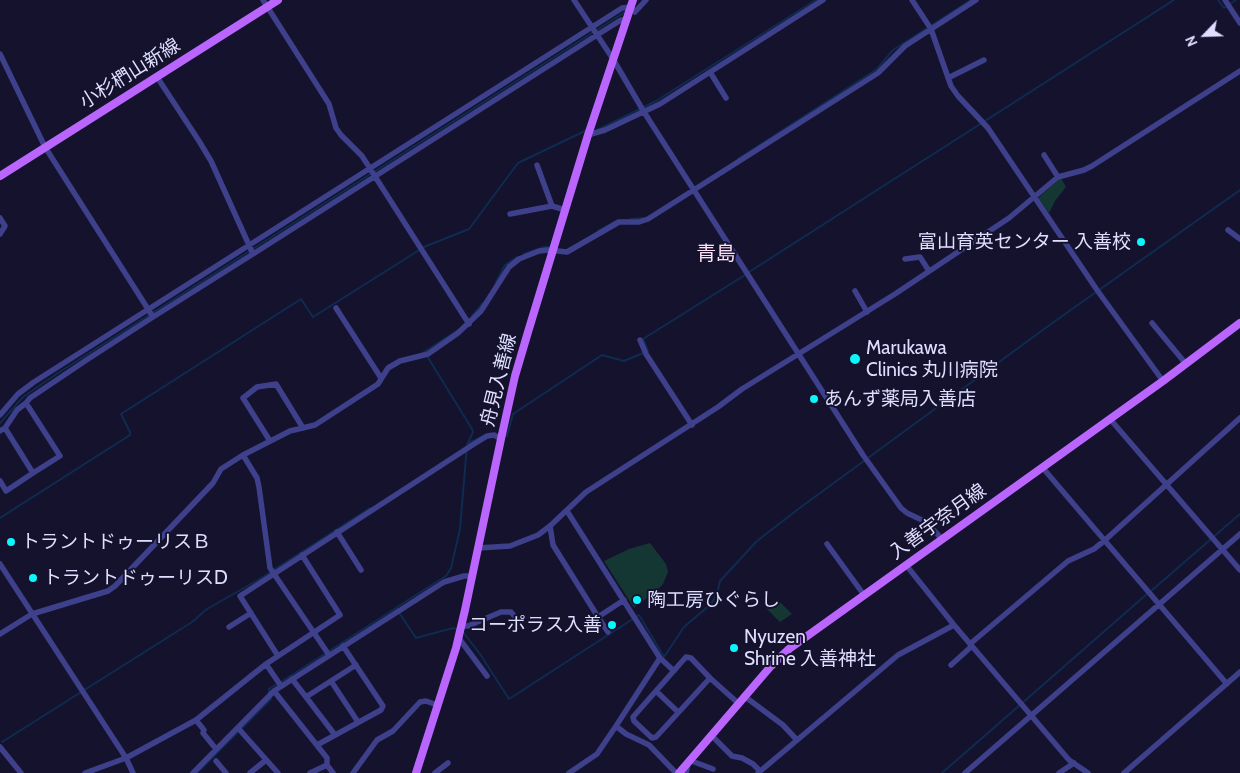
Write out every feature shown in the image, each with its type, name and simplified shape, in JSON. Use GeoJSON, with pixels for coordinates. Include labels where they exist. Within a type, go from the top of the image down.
{"type":"FeatureCollection","features":[{"type":"Feature","properties":{"kind":"main road","name":"小杉椚山新線"},"geometry":{"type":"LineString","coordinates":[[0,176],[157,77],[265,4],[278,0]]}},
{"type":"Feature","properties":{"kind":"main road","name":"舟見入善線"},"geometry":{"type":"LineString","coordinates":[[416,773],[461,626],[515,376],[588,134],[632,3]]}},
{"type":"Feature","properties":{"kind":"main road","name":"入善宇奈月線"},"geometry":{"type":"LineString","coordinates":[[677,773],[771,666],[789,649],[1163,381],[1240,323]]}},
{"type":"Feature","properties":{"kind":"street"},"geometry":{"type":"LineString","coordinates":[[574,0],[863,455],[901,508],[926,522],[942,539]]}},
{"type":"Feature","properties":{"kind":"street"},"geometry":{"type":"LineString","coordinates":[[33,474],[2,429],[17,410],[30,398],[374,176],[594,31],[622,8],[632,3],[635,12],[646,0]]}},
{"type":"Feature","properties":{"kind":"street"},"geometry":{"type":"LineString","coordinates":[[588,134],[605,130],[660,104],[823,0]]}},
{"type":"Feature","properties":{"kind":"street"},"geometry":{"type":"LineString","coordinates":[[912,0],[931,29],[951,86],[988,128],[1097,290],[1163,381]]}},
{"type":"Feature","properties":{"kind":"street"},"geometry":{"type":"LineString","coordinates":[[0,634],[32,614],[108,591],[115,586],[213,484],[221,470],[290,431],[315,425],[378,384],[388,368],[400,361],[428,354],[469,324],[486,304],[508,266],[519,259],[539,251],[567,252],[619,222],[639,222],[648,219],[878,73],[905,46],[976,0]]}},
{"type":"Feature","properties":{"kind":"street"},"geometry":{"type":"LineString","coordinates":[[1225,0],[1240,22]]}},
{"type":"Feature","properties":{"kind":"street"},"geometry":{"type":"LineString","coordinates":[[265,4],[329,104],[336,128],[362,156],[469,324]]}},
{"type":"Feature","properties":{"kind":"street"},"geometry":{"type":"LineString","coordinates":[[0,415],[18,394],[34,382],[370,168],[594,31],[621,20],[627,20]]}},
{"type":"Feature","properties":{"kind":"street"},"geometry":{"type":"LineString","coordinates":[[0,54],[46,147],[153,318]]}},
{"type":"Feature","properties":{"kind":"street"},"geometry":{"type":"LineString","coordinates":[[948,78],[984,60]]}},
{"type":"Feature","properties":{"kind":"street"},"geometry":{"type":"LineString","coordinates":[[478,548],[510,546],[538,536],[583,494],[718,408],[742,389],[867,312],[929,271],[1008,218],[1058,177],[1092,166],[1240,71]]}},
{"type":"Feature","properties":{"kind":"street"},"geometry":{"type":"LineString","coordinates":[[710,72],[726,98]]}},
{"type":"Feature","properties":{"kind":"street"},"geometry":{"type":"LineString","coordinates":[[157,77],[211,161],[253,254]]}},
{"type":"Feature","properties":{"kind":"street"},"geometry":{"type":"LineString","coordinates":[[1044,155],[1058,177]]}},
{"type":"Feature","properties":{"kind":"street"},"geometry":{"type":"LineString","coordinates":[[537,165],[552,206]]}},
{"type":"Feature","properties":{"kind":"street"},"geometry":{"type":"LineString","coordinates":[[510,214],[552,206],[565,210]]}},
{"type":"Feature","properties":{"kind":"street"},"geometry":{"type":"LineString","coordinates":[[0,218],[5,226],[0,234]]}},
{"type":"Feature","properties":{"kind":"street"},"geometry":{"type":"LineString","coordinates":[[1228,230],[1240,239]]}},
{"type":"Feature","properties":{"kind":"street"},"geometry":{"type":"LineString","coordinates":[[905,259],[920,257],[929,271]]}},
{"type":"Feature","properties":{"kind":"street"},"geometry":{"type":"LineString","coordinates":[[855,291],[867,312]]}},
{"type":"Feature","properties":{"kind":"street"},"geometry":{"type":"LineString","coordinates":[[336,308],[380,378]]}},
{"type":"Feature","properties":{"kind":"street"},"geometry":{"type":"LineString","coordinates":[[1152,323],[1186,364]]}},
{"type":"Feature","properties":{"kind":"street"},"geometry":{"type":"LineString","coordinates":[[640,340],[646,354],[692,424]]}},
{"type":"Feature","properties":{"kind":"street"},"geometry":{"type":"LineString","coordinates":[[270,441],[243,398],[258,387],[276,384],[303,428]]}},
{"type":"Feature","properties":{"kind":"street"},"geometry":{"type":"LineString","coordinates":[[0,481],[6,491],[60,456],[26,403]]}},
{"type":"Feature","properties":{"kind":"street"},"geometry":{"type":"LineString","coordinates":[[951,665],[971,645],[1068,561],[1094,549],[1104,541],[1240,418]]}},
{"type":"Feature","properties":{"kind":"street"},"geometry":{"type":"LineString","coordinates":[[1110,419],[1240,570]]}},
{"type":"Feature","properties":{"kind":"street"},"geometry":{"type":"LineString","coordinates":[[278,656],[240,596],[487,436],[494,435],[501,439]]}},
{"type":"Feature","properties":{"kind":"street"},"geometry":{"type":"LineString","coordinates":[[243,456],[257,478],[260,487],[270,568],[329,655]]}},
{"type":"Feature","properties":{"kind":"street"},"geometry":{"type":"LineString","coordinates":[[1042,467],[1226,684]]}},
{"type":"Feature","properties":{"kind":"street"},"geometry":{"type":"LineString","coordinates":[[566,511],[660,658],[674,672]]}},
{"type":"Feature","properties":{"kind":"street"},"geometry":{"type":"LineString","coordinates":[[550,526],[553,545],[608,632]]}},
{"type":"Feature","properties":{"kind":"street"},"geometry":{"type":"LineString","coordinates":[[337,532],[361,570]]}},
{"type":"Feature","properties":{"kind":"street"},"geometry":{"type":"LineString","coordinates":[[965,773],[1240,534]]}},
{"type":"Feature","properties":{"kind":"street"},"geometry":{"type":"LineString","coordinates":[[827,544],[864,595]]}},
{"type":"Feature","properties":{"kind":"street"},"geometry":{"type":"LineString","coordinates":[[85,773],[126,758],[196,720],[266,664],[340,615],[302,555]]}},
{"type":"Feature","properties":{"kind":"street"},"geometry":{"type":"LineString","coordinates":[[0,564],[126,758],[133,773]]}},
{"type":"Feature","properties":{"kind":"street"},"geometry":{"type":"LineString","coordinates":[[906,565],[954,625],[1069,760],[1088,773]]}},
{"type":"Feature","properties":{"kind":"street"},"geometry":{"type":"LineString","coordinates":[[193,773],[281,686],[444,582],[464,576],[472,576]]}},
{"type":"Feature","properties":{"kind":"street"},"geometry":{"type":"LineString","coordinates":[[598,617],[624,600]]}},
{"type":"Feature","properties":{"kind":"street"},"geometry":{"type":"LineString","coordinates":[[461,626],[468,626],[501,612],[511,612],[519,622]]}},
{"type":"Feature","properties":{"kind":"street"},"geometry":{"type":"LineString","coordinates":[[229,627],[251,613]]}},
{"type":"Feature","properties":{"kind":"street"},"geometry":{"type":"LineString","coordinates":[[711,735],[732,756],[742,758],[753,764],[759,772],[898,655],[954,625]]}},
{"type":"Feature","properties":{"kind":"street"},"geometry":{"type":"LineString","coordinates":[[458,637],[487,676]]}},
{"type":"Feature","properties":{"kind":"street"},"geometry":{"type":"LineString","coordinates":[[317,745],[381,710],[383,706],[343,646]]}},
{"type":"Feature","properties":{"kind":"street"},"geometry":{"type":"LineString","coordinates":[[710,678],[656,737],[652,738],[634,722],[633,717],[686,657],[691,658],[738,703]]}},
{"type":"Feature","properties":{"kind":"street"},"geometry":{"type":"LineString","coordinates":[[569,773],[597,754],[660,658]]}},
{"type":"Feature","properties":{"kind":"street"},"geometry":{"type":"LineString","coordinates":[[266,664],[281,686]]}},
{"type":"Feature","properties":{"kind":"street"},"geometry":{"type":"LineString","coordinates":[[306,697],[356,665]]}},
{"type":"Feature","properties":{"kind":"street"},"geometry":{"type":"LineString","coordinates":[[1124,773],[1240,672]]}},
{"type":"Feature","properties":{"kind":"street"},"geometry":{"type":"LineString","coordinates":[[292,679],[335,735]]}},
{"type":"Feature","properties":{"kind":"street"},"geometry":{"type":"LineString","coordinates":[[332,681],[358,722]]}},
{"type":"Feature","properties":{"kind":"street"},"geometry":{"type":"LineString","coordinates":[[274,691],[327,758],[332,773]]}},
{"type":"Feature","properties":{"kind":"street"},"geometry":{"type":"LineString","coordinates":[[656,691],[678,712]]}},
{"type":"Feature","properties":{"kind":"street"},"geometry":{"type":"LineString","coordinates":[[744,696],[784,725],[797,740]]}},
{"type":"Feature","properties":{"kind":"street"},"geometry":{"type":"LineString","coordinates":[[353,773],[377,740],[393,731],[420,702],[426,701],[438,705]]}},
{"type":"Feature","properties":{"kind":"street"},"geometry":{"type":"LineString","coordinates":[[196,720],[216,749]]}},
{"type":"Feature","properties":{"kind":"street"},"geometry":{"type":"LineString","coordinates":[[616,726],[626,734],[649,745],[677,773]]}},
{"type":"Feature","properties":{"kind":"street"},"geometry":{"type":"LineString","coordinates":[[238,728],[278,773]]}},
{"type":"Feature","properties":{"kind":"street"},"geometry":{"type":"LineString","coordinates":[[0,747],[21,773]]}},
{"type":"Feature","properties":{"kind":"street"},"geometry":{"type":"LineString","coordinates":[[250,773],[266,760]]}},
{"type":"Feature","properties":{"kind":"street"},"geometry":{"type":"LineString","coordinates":[[686,773],[689,760],[713,769]]}},
{"type":"Feature","properties":{"kind":"street"},"geometry":{"type":"LineString","coordinates":[[216,761],[226,773]]}},
{"type":"Feature","properties":{"kind":"street"},"geometry":{"type":"LineString","coordinates":[[435,773],[448,763]]}},
{"type":"Feature","properties":{"kind":"street"},"geometry":{"type":"LineString","coordinates":[[1059,773],[1074,763]]}},
{"type":"Feature","properties":{"kind":"street"},"geometry":{"type":"LineString","coordinates":[[310,773],[328,765]]}},
{"type":"Feature","properties":{"kind":"green space"},"geometry":{"type":"Polygon","coordinates":[[[1061,178],[1066,187],[1055,201],[1049,213],[1038,198],[1061,178]]]}},
{"type":"Feature","properties":{"kind":"green space"},"geometry":{"type":"Polygon","coordinates":[[[650,543],[666,564],[668,572],[663,584],[634,608],[604,561],[629,549],[650,543]]]}},
{"type":"Feature","properties":{"kind":"green space"},"geometry":{"type":"Polygon","coordinates":[[[778,600],[792,614],[780,622],[766,608],[778,600]]]}},
{"type":"Feature","properties":{"kind":"waterway"},"geometry":{"type":"LineString","coordinates":[[644,107],[816,0]]}},
{"type":"Feature","properties":{"kind":"waterway"},"geometry":{"type":"LineString","coordinates":[[738,159],[877,69],[893,50],[971,0]]}},
{"type":"Feature","properties":{"kind":"waterway"},"geometry":{"type":"LineString","coordinates":[[749,272],[1174,0]]}},
{"type":"Feature","properties":{"kind":"waterway"},"geometry":{"type":"LineString","coordinates":[[1218,0],[1224,8],[1236,0]]}},
{"type":"Feature","properties":{"kind":"waterway"},"geometry":{"type":"LineString","coordinates":[[0,423],[23,397],[58,373],[625,12]]}},
{"type":"Feature","properties":{"kind":"waterway"},"geometry":{"type":"LineString","coordinates":[[597,130],[640,109]]}},
{"type":"Feature","properties":{"kind":"waterway"},"geometry":{"type":"LineString","coordinates":[[0,518],[130,435],[121,414],[301,299],[313,317],[424,247],[469,229],[518,163],[587,130]]}},
{"type":"Feature","properties":{"kind":"waterway"},"geometry":{"type":"LineString","coordinates":[[463,632],[480,654],[509,699],[639,615],[664,657],[684,627],[711,604],[717,594],[720,581],[756,542],[1051,324],[1240,190]]}},
{"type":"Feature","properties":{"kind":"waterway"},"geometry":{"type":"LineString","coordinates":[[630,219],[643,218]]}},
{"type":"Feature","properties":{"kind":"waterway"},"geometry":{"type":"LineString","coordinates":[[598,231],[618,220]]}},
{"type":"Feature","properties":{"kind":"waterway"},"geometry":{"type":"LineString","coordinates":[[524,254],[544,247],[552,247]]}},
{"type":"Feature","properties":{"kind":"waterway"},"geometry":{"type":"LineString","coordinates":[[496,282],[505,265],[517,257]]}},
{"type":"Feature","properties":{"kind":"waterway"},"geometry":{"type":"LineString","coordinates":[[504,435],[507,436],[513,414],[602,355],[624,361],[648,351],[643,339],[745,275]]}},
{"type":"Feature","properties":{"kind":"waterway"},"geometry":{"type":"LineString","coordinates":[[472,316],[483,303]]}},
{"type":"Feature","properties":{"kind":"waterway"},"geometry":{"type":"LineString","coordinates":[[424,352],[458,330]]}},
{"type":"Feature","properties":{"kind":"waterway"},"geometry":{"type":"LineString","coordinates":[[397,607],[446,576],[451,568],[460,529],[467,445],[473,432],[427,356]]}},
{"type":"Feature","properties":{"kind":"waterway"},"geometry":{"type":"LineString","coordinates":[[469,443],[485,435]]}},
{"type":"Feature","properties":{"kind":"waterway"},"geometry":{"type":"LineString","coordinates":[[2,742],[192,622],[207,609],[258,580],[370,508]]}},
{"type":"Feature","properties":{"kind":"waterway"},"geometry":{"type":"LineString","coordinates":[[1151,591],[1240,514]]}},
{"type":"Feature","properties":{"kind":"waterway"},"geometry":{"type":"LineString","coordinates":[[942,773],[1147,594]]}},
{"type":"Feature","properties":{"kind":"waterway"},"geometry":{"type":"LineString","coordinates":[[281,682],[396,608],[416,638],[453,628],[459,630]]}},
{"type":"Feature","properties":{"kind":"waterway"},"geometry":{"type":"LineString","coordinates":[[269,693],[269,689],[277,684]]}},
{"type":"Feature","properties":{"kind":"waterway"},"geometry":{"type":"LineString","coordinates":[[197,773],[271,699],[270,697]]}},
{"type":"Feature","properties":{"kind":"place","name":"富山育英センター 入善校"},"geometry":{"type":"Point","coordinates":[1141,242]}},
{"type":"Feature","properties":{"kind":"place","name":"Marukawa Clinics 丸川病院"},"geometry":{"type":"Point","coordinates":[855,359]}},
{"type":"Feature","properties":{"kind":"place","name":"あんず薬局入善店"},"geometry":{"type":"Point","coordinates":[814,399]}},
{"type":"Feature","properties":{"kind":"place","name":"トラントドゥーリスＢ"},"geometry":{"type":"Point","coordinates":[11,542]}},
{"type":"Feature","properties":{"kind":"place","name":"トラントドゥーリスD"},"geometry":{"type":"Point","coordinates":[33,578]}},
{"type":"Feature","properties":{"kind":"place","name":"陶工房ひぐらし"},"geometry":{"type":"Point","coordinates":[637,600]}},
{"type":"Feature","properties":{"kind":"place","name":"コーポラス入善"},"geometry":{"type":"Point","coordinates":[612,625]}},
{"type":"Feature","properties":{"kind":"place","name":"Nyuzen Shrine 入善神社"},"geometry":{"type":"Point","coordinates":[734,648]}},
{"type":"Feature","properties":{"kind":"district","name":"青島"},"geometry":{"type":"Point","coordinates":[716,254]}}]}
